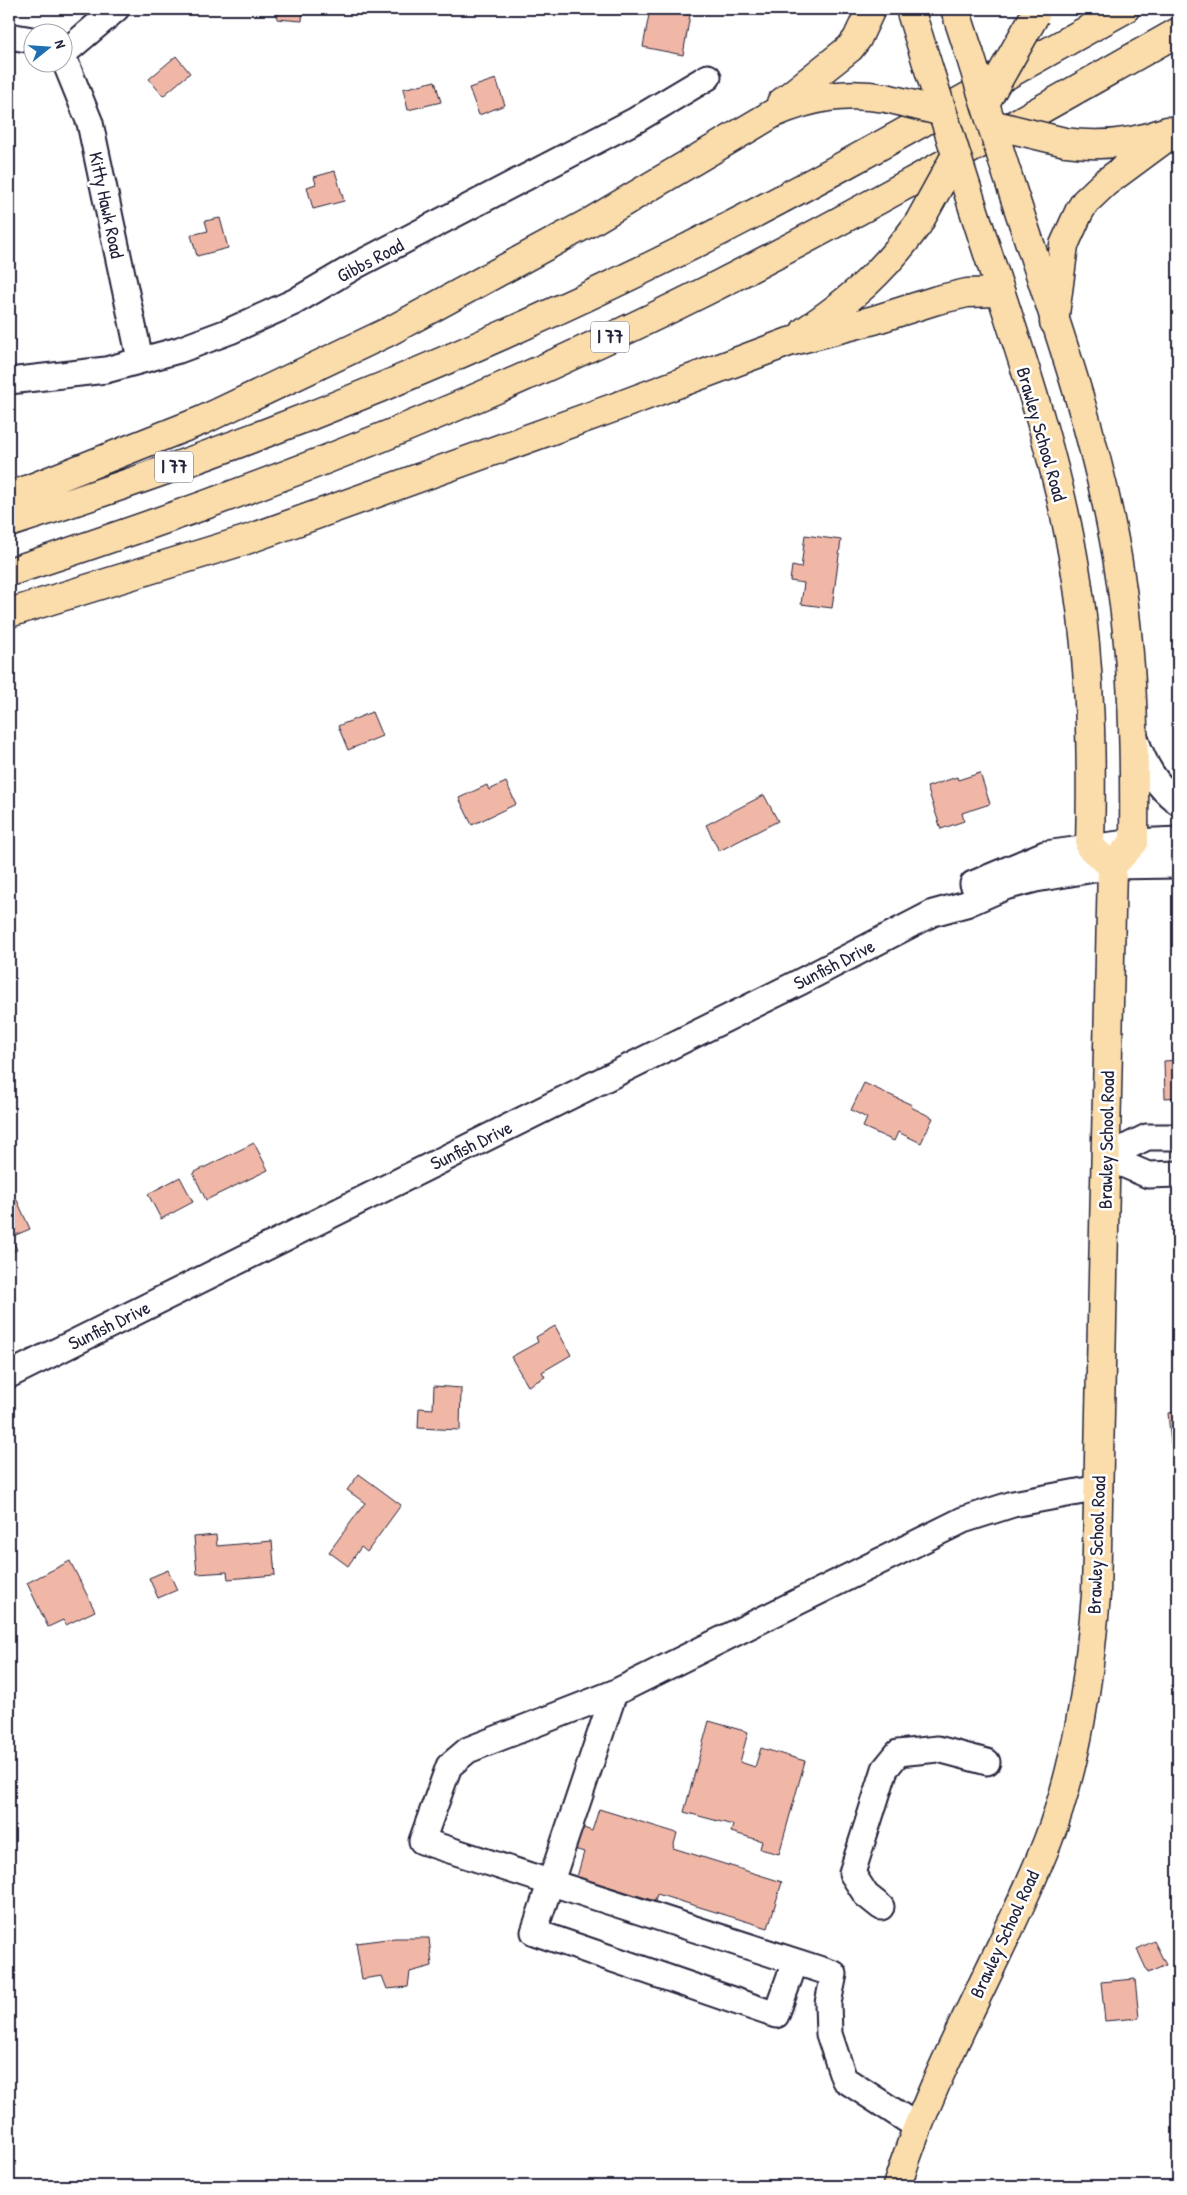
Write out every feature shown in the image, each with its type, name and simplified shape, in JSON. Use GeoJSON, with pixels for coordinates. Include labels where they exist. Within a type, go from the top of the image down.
{"type":"FeatureCollection","features":[{"type":"Feature","properties":{"kind":"main road"},"geometry":{"type":"LineString","coordinates":[[754,123],[850,48],[858,39],[871,9]]}},
{"type":"Feature","properties":{"kind":"main road","name":"Brawley School Road"},"geometry":{"type":"LineString","coordinates":[[910,9],[1050,454],[1077,579],[1090,707],[1090,847]]}},
{"type":"Feature","properties":{"kind":"main road"},"geometry":{"type":"LineString","coordinates":[[955,9],[969,52],[984,116],[1007,174],[1092,443],[1112,532],[1128,638],[1134,738],[1134,842],[1112,866],[1090,847]]}},
{"type":"Feature","properties":{"kind":"main road","name":"I 77"},"geometry":{"type":"LineString","coordinates":[[9,523],[159,473],[247,440],[390,384],[512,332],[683,250],[769,206],[1125,9]]}},
{"type":"Feature","properties":{"kind":"main road"},"geometry":{"type":"LineString","coordinates":[[789,342],[863,289],[891,260],[918,224],[956,155],[984,116],[1037,12]]}},
{"type":"Feature","properties":{"kind":"main road","name":"I 77"},"geometry":{"type":"LineString","coordinates":[[9,572],[174,517],[264,484],[363,446],[531,374],[704,292],[791,247],[1178,32]]}},
{"type":"Feature","properties":{"kind":"main road"},"geometry":{"type":"LineString","coordinates":[[9,497],[203,420],[390,331],[592,221],[754,123],[795,104],[832,95],[852,94],[886,98],[943,112],[984,116],[1065,142],[1082,144],[1117,144],[1136,141],[1178,128]]}},
{"type":"Feature","properties":{"kind":"main road"},"geometry":{"type":"LineString","coordinates":[[1054,322],[1064,246],[1078,212],[1085,202],[1105,183],[1178,128]]}},
{"type":"Feature","properties":{"kind":"main road"},"geometry":{"type":"LineString","coordinates":[[9,613],[246,540],[613,408],[789,342],[874,320],[937,300],[967,293],[999,292]]}},
{"type":"Feature","properties":{"kind":"main road","name":"Brawley School Road"},"geometry":{"type":"LineString","coordinates":[[897,2186],[918,2127],[962,2025],[1019,1908],[1047,1841],[1066,1780],[1089,1679],[1096,1595],[1112,866]]}},
{"type":"Feature","properties":{"kind":"street"},"geometry":{"type":"LineString","coordinates":[[72,46],[116,9]]}},
{"type":"Feature","properties":{"kind":"street","name":"Kitty Hawk Road"},"geometry":{"type":"LineString","coordinates":[[70,72],[90,123],[140,359]]}},
{"type":"Feature","properties":{"kind":"street","name":"Gibbs Road"},"geometry":{"type":"LineString","coordinates":[[9,381],[106,370],[140,359],[179,350],[230,331],[294,302],[357,265],[636,120],[708,77]]}},
{"type":"Feature","properties":{"kind":"street"},"geometry":{"type":"LineString","coordinates":[[1134,738],[1150,773],[1159,785],[1178,802]]}},
{"type":"Feature","properties":{"kind":"street","name":"Sunfish Drive"},"geometry":{"type":"LineString","coordinates":[[933,913],[960,890],[1005,869],[1045,854],[1134,842],[1178,840]]}},
{"type":"Feature","properties":{"kind":"street","name":"Sunfish Drive"},"geometry":{"type":"LineString","coordinates":[[9,1375],[800,982],[933,913],[966,904],[1020,882],[1112,866],[1178,865]]}},
{"type":"Feature","properties":{"kind":"street"},"geometry":{"type":"LineString","coordinates":[[1106,1157],[1146,1137],[1178,1137]]}},
{"type":"Feature","properties":{"kind":"street"},"geometry":{"type":"LineString","coordinates":[[1106,1157],[1148,1175],[1178,1174]]}},
{"type":"Feature","properties":{"kind":"street"},"geometry":{"type":"LineString","coordinates":[[918,2127],[844,2079],[829,2034],[828,2003],[834,1974],[422,1841],[449,1766],[468,1750],[614,1693],[963,1520],[1013,1504],[1099,1488]]}},
{"type":"Feature","properties":{"kind":"street"},"geometry":{"type":"LineString","coordinates":[[614,1693],[534,1932],[776,2015],[795,1962]]}},
{"type":"Feature","properties":{"kind":"street"},"geometry":{"type":"LineString","coordinates":[[882,1908],[866,1895],[852,1873],[885,1769],[898,1753],[938,1749],[987,1762]]}},
{"type":"Feature","properties":{"kind":"building"},"geometry":{"type":"Polygon","coordinates":[[[278,9],[303,9],[302,21],[277,19],[278,9]]]}},
{"type":"Feature","properties":{"kind":"building"},"geometry":{"type":"Polygon","coordinates":[[[650,9],[690,15],[683,55],[643,47],[650,9]]]}},
{"type":"Feature","properties":{"kind":"building"},"geometry":{"type":"Polygon","coordinates":[[[176,56],[190,73],[163,96],[149,79],[176,56]]]}},
{"type":"Feature","properties":{"kind":"building"},"geometry":{"type":"Polygon","coordinates":[[[496,79],[505,105],[479,115],[469,88],[496,79]]]}},
{"type":"Feature","properties":{"kind":"building"},"geometry":{"type":"Polygon","coordinates":[[[435,81],[441,102],[408,110],[403,89],[435,81]]]}},
{"type":"Feature","properties":{"kind":"building"},"geometry":{"type":"Polygon","coordinates":[[[335,171],[344,201],[313,209],[307,187],[316,184],[314,177],[335,171]]]}},
{"type":"Feature","properties":{"kind":"building"},"geometry":{"type":"Polygon","coordinates":[[[220,218],[228,248],[197,256],[191,235],[208,231],[205,221],[220,218]]]}},
{"type":"Feature","properties":{"kind":"building"},"geometry":{"type":"Polygon","coordinates":[[[805,535],[841,540],[832,608],[801,604],[804,583],[790,581],[792,566],[801,568],[805,535]]]}},
{"type":"Feature","properties":{"kind":"building"},"geometry":{"type":"Polygon","coordinates":[[[372,712],[382,736],[348,750],[338,726],[372,712]]]}},
{"type":"Feature","properties":{"kind":"building"},"geometry":{"type":"Polygon","coordinates":[[[980,773],[990,804],[962,813],[964,821],[941,829],[927,787],[957,777],[958,780],[980,773]]]}},
{"type":"Feature","properties":{"kind":"building"},"geometry":{"type":"Polygon","coordinates":[[[506,782],[516,804],[472,825],[459,798],[487,785],[489,790],[506,782]]]}},
{"type":"Feature","properties":{"kind":"building"},"geometry":{"type":"Polygon","coordinates":[[[764,795],[778,821],[719,851],[706,825],[764,795]]]}},
{"type":"Feature","properties":{"kind":"building"},"geometry":{"type":"Polygon","coordinates":[[[1178,1060],[1178,1097],[1165,1098],[1164,1061],[1178,1060]]]}},
{"type":"Feature","properties":{"kind":"building"},"geometry":{"type":"Polygon","coordinates":[[[864,1083],[912,1105],[911,1107],[933,1118],[921,1143],[898,1132],[894,1141],[863,1127],[867,1118],[851,1110],[864,1083]]]}},
{"type":"Feature","properties":{"kind":"building"},"geometry":{"type":"Polygon","coordinates":[[[254,1143],[268,1170],[206,1200],[193,1173],[254,1143]]]}},
{"type":"Feature","properties":{"kind":"building"},"geometry":{"type":"Polygon","coordinates":[[[180,1177],[193,1202],[161,1219],[148,1194],[180,1177]]]}},
{"type":"Feature","properties":{"kind":"building"},"geometry":{"type":"Polygon","coordinates":[[[16,1198],[30,1229],[11,1237],[17,1250],[9,1253],[9,1201],[16,1198]]]}},
{"type":"Feature","properties":{"kind":"building"},"geometry":{"type":"Polygon","coordinates":[[[1172,1232],[1178,1232],[1178,1254],[1174,1255],[1172,1232]]]}},
{"type":"Feature","properties":{"kind":"building"},"geometry":{"type":"Polygon","coordinates":[[[555,1326],[571,1355],[542,1372],[545,1377],[528,1386],[511,1357],[538,1342],[536,1337],[555,1326]]]}},
{"type":"Feature","properties":{"kind":"building"},"geometry":{"type":"Polygon","coordinates":[[[434,1386],[461,1388],[460,1430],[418,1428],[419,1408],[433,1409],[434,1386]]]}},
{"type":"Feature","properties":{"kind":"building"},"geometry":{"type":"Polygon","coordinates":[[[1178,1412],[1178,1443],[1171,1444],[1168,1413],[1178,1412]]]}},
{"type":"Feature","properties":{"kind":"building"},"geometry":{"type":"Polygon","coordinates":[[[359,1474],[401,1505],[367,1552],[361,1547],[348,1566],[329,1552],[365,1503],[347,1490],[359,1474]]]}},
{"type":"Feature","properties":{"kind":"building"},"geometry":{"type":"Polygon","coordinates":[[[216,1535],[217,1546],[272,1541],[275,1575],[228,1579],[227,1572],[197,1574],[194,1537],[216,1535]]]}},
{"type":"Feature","properties":{"kind":"building"},"geometry":{"type":"Polygon","coordinates":[[[70,1561],[95,1611],[66,1625],[63,1620],[48,1627],[27,1583],[70,1561]]]}},
{"type":"Feature","properties":{"kind":"building"},"geometry":{"type":"Polygon","coordinates":[[[168,1570],[177,1590],[158,1598],[149,1578],[168,1570]]]}},
{"type":"Feature","properties":{"kind":"building"},"geometry":{"type":"Polygon","coordinates":[[[709,1721],[748,1732],[740,1762],[755,1767],[761,1748],[805,1761],[779,1854],[760,1849],[762,1841],[731,1832],[733,1825],[684,1812],[709,1721]]]}},
{"type":"Feature","properties":{"kind":"building"},"geometry":{"type":"Polygon","coordinates":[[[599,1809],[677,1833],[673,1848],[782,1882],[768,1928],[657,1894],[655,1901],[577,1877],[584,1852],[568,1847],[575,1825],[592,1831],[599,1809]]]}},
{"type":"Feature","properties":{"kind":"building"},"geometry":{"type":"Polygon","coordinates":[[[395,1938],[429,1938],[432,1966],[410,1972],[408,1987],[387,1989],[382,1976],[362,1979],[356,1943],[395,1938]]]}},
{"type":"Feature","properties":{"kind":"building"},"geometry":{"type":"Polygon","coordinates":[[[1154,1941],[1166,1965],[1148,1973],[1137,1949],[1154,1941]]]}},
{"type":"Feature","properties":{"kind":"building"},"geometry":{"type":"Polygon","coordinates":[[[1135,1979],[1139,2018],[1105,2021],[1101,1982],[1135,1979]]]}}]}
